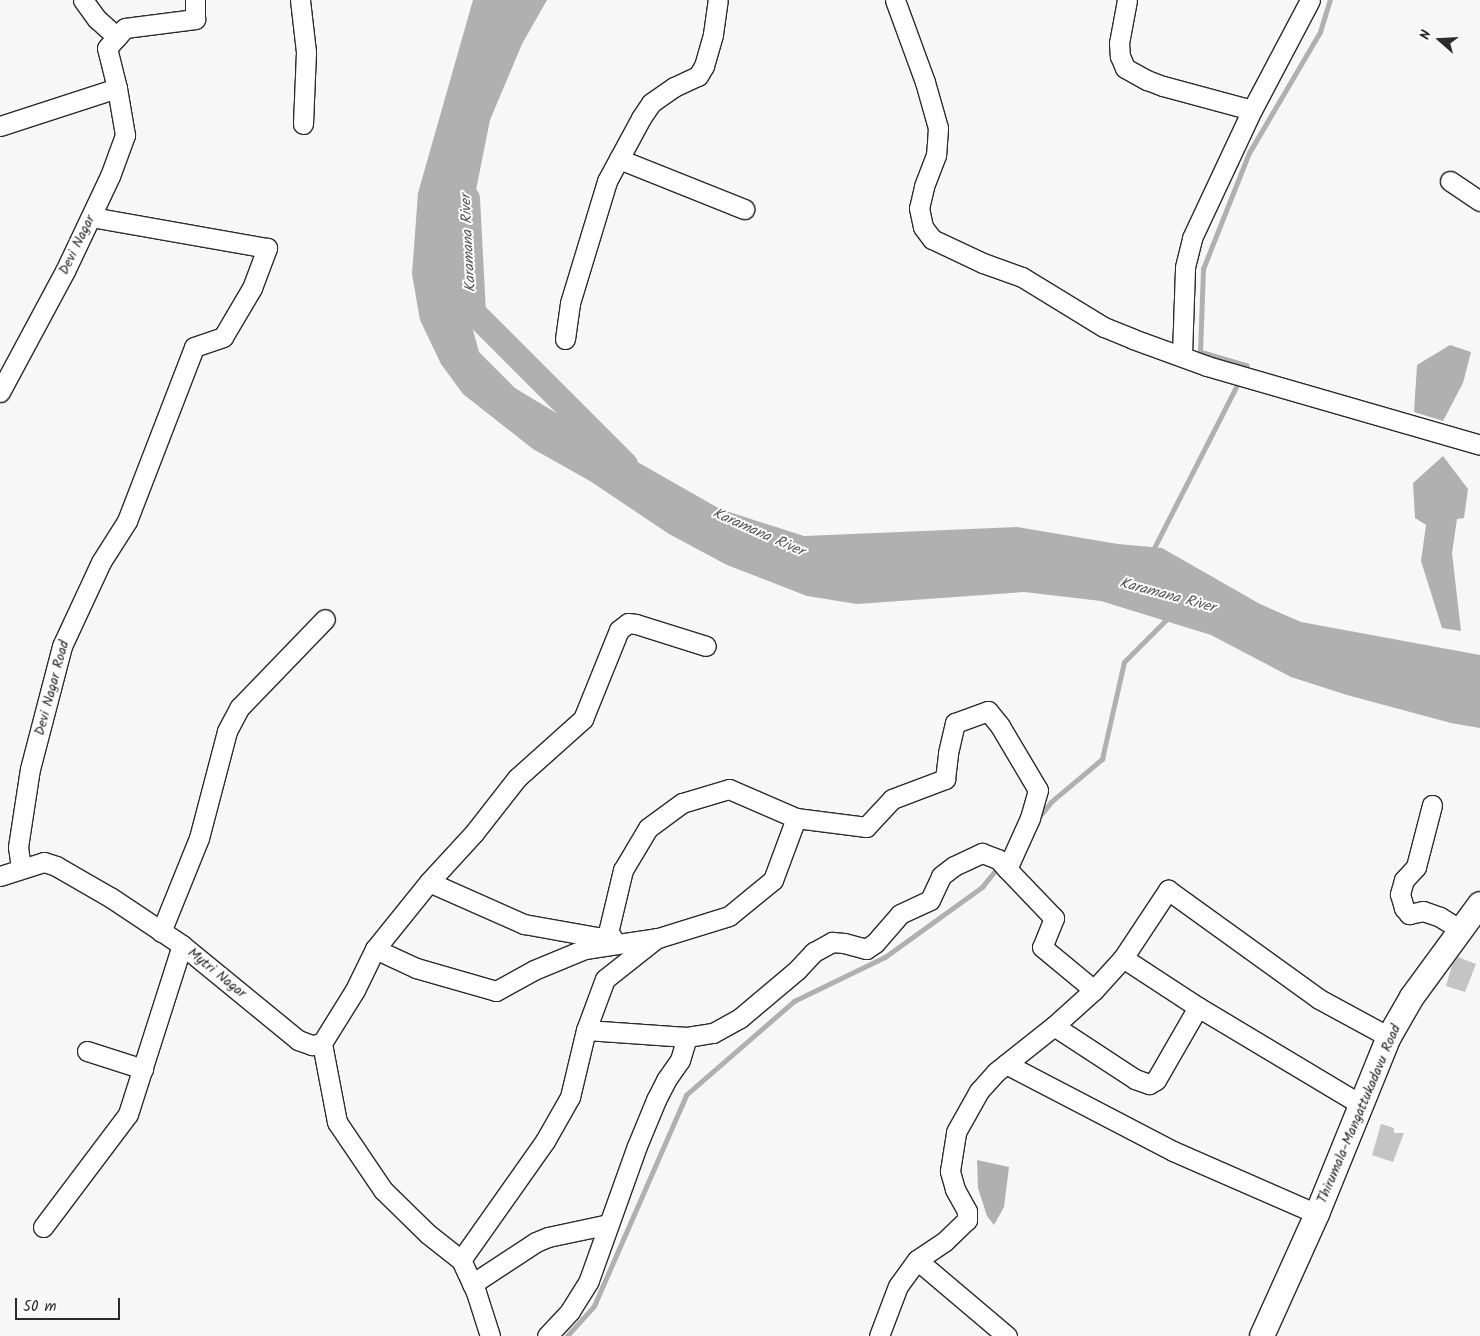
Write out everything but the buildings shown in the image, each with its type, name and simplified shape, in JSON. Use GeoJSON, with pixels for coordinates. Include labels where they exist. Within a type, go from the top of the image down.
{"type":"FeatureCollection","features":[{"type":"Feature","properties":{"kind":"main road","name":"Thirumala-Mangattukadavu Road"},"geometry":{"type":"LineString","coordinates":[[1262,1336],[1317,1214],[1360,1104],[1389,1037],[1412,997],[1480,904]]}},
{"type":"Feature","properties":{"kind":"street"},"geometry":{"type":"LineString","coordinates":[[83,0],[97,19],[117,37],[125,28],[195,19],[195,0]]}},
{"type":"Feature","properties":{"kind":"street"},"geometry":{"type":"LineString","coordinates":[[300,0],[306,52],[303,124]]}},
{"type":"Feature","properties":{"kind":"street"},"geometry":{"type":"LineString","coordinates":[[565,339],[570,303],[587,241],[607,181],[651,103],[674,87],[698,76],[704,66],[713,34],[718,0]]}},
{"type":"Feature","properties":{"kind":"street"},"geometry":{"type":"LineString","coordinates":[[895,0],[925,82],[938,128],[936,155],[924,187],[919,208],[923,227],[932,239],[983,263],[1022,276],[1104,327],[1133,339],[1182,355],[1208,366],[1480,445]]}},
{"type":"Feature","properties":{"kind":"street"},"geometry":{"type":"LineString","coordinates":[[1127,0],[1119,44],[1120,56],[1126,68],[1141,78],[1163,86],[1252,110]]}},
{"type":"Feature","properties":{"kind":"street"},"geometry":{"type":"LineString","coordinates":[[1182,355],[1185,267],[1192,238],[1252,110],[1310,0]]}},
{"type":"Feature","properties":{"kind":"street","name":"Devi Nagar"},"geometry":{"type":"LineString","coordinates":[[0,391],[65,271],[110,176],[124,135],[117,88],[108,48],[117,37]]}},
{"type":"Feature","properties":{"kind":"street"},"geometry":{"type":"LineString","coordinates":[[0,126],[117,88]]}},
{"type":"Feature","properties":{"kind":"street"},"geometry":{"type":"LineString","coordinates":[[619,159],[744,209]]}},
{"type":"Feature","properties":{"kind":"street"},"geometry":{"type":"LineString","coordinates":[[1450,181],[1480,201]]}},
{"type":"Feature","properties":{"kind":"street","name":"Devi Nagar Road"},"geometry":{"type":"LineString","coordinates":[[21,868],[18,847],[30,770],[62,646],[101,562],[127,521],[194,347],[223,337],[252,288],[267,248],[91,217]]}},
{"type":"Feature","properties":{"kind":"street"},"geometry":{"type":"LineString","coordinates":[[161,932],[199,838],[227,731],[240,707],[325,619]]}},
{"type":"Feature","properties":{"kind":"street"},"geometry":{"type":"LineString","coordinates":[[490,1336],[472,1284],[461,1260],[428,1234],[383,1190],[337,1122],[322,1043],[354,990],[375,949],[429,882],[474,833],[517,778],[584,719],[619,630],[628,623],[636,624],[706,646]]}},
{"type":"Feature","properties":{"kind":"street"},"geometry":{"type":"LineString","coordinates":[[607,937],[623,870],[648,828],[682,803],[729,789],[796,818],[866,827],[892,799],[945,780],[948,753],[955,722],[988,711],[1000,726],[1038,790],[1030,818],[1007,869]]}},
{"type":"Feature","properties":{"kind":"street"},"geometry":{"type":"LineString","coordinates":[[1432,805],[1416,867],[1404,880],[1400,894],[1404,908],[1409,914],[1423,911],[1461,930]]}},
{"type":"Feature","properties":{"kind":"street"},"geometry":{"type":"LineString","coordinates":[[375,949],[416,968],[496,991],[534,970],[585,949],[658,938],[729,916],[773,880],[796,818]]}},
{"type":"Feature","properties":{"kind":"street"},"geometry":{"type":"LineString","coordinates":[[586,1030],[687,1037],[713,1032],[740,1018],[797,970],[814,952],[832,942],[866,949],[875,943],[900,914],[930,900],[942,876],[968,859],[982,853],[998,859],[1054,918],[1042,947],[1094,990]]}},
{"type":"Feature","properties":{"kind":"street","name":"Mytri Nagar"},"geometry":{"type":"LineString","coordinates":[[0,876],[44,862],[56,866],[110,897],[182,946],[298,1040],[312,1045],[322,1043]]}},
{"type":"Feature","properties":{"kind":"street"},"geometry":{"type":"LineString","coordinates":[[429,882],[524,924],[607,937],[658,938]]}},
{"type":"Feature","properties":{"kind":"street"},"geometry":{"type":"LineString","coordinates":[[885,1333],[898,1286],[917,1260],[944,1242],[967,1220],[967,1211],[955,1189],[950,1171],[956,1132],[979,1091],[996,1072],[1054,1026],[1094,990],[1123,958],[1168,890],[1319,1000],[1389,1037]]}},
{"type":"Feature","properties":{"kind":"street"},"geometry":{"type":"LineString","coordinates":[[461,1260],[545,1141],[570,1097],[586,1030],[604,979],[658,938]]}},
{"type":"Feature","properties":{"kind":"street"},"geometry":{"type":"LineString","coordinates":[[43,1227],[128,1114],[182,946]]}},
{"type":"Feature","properties":{"kind":"street"},"geometry":{"type":"LineString","coordinates":[[1123,958],[1198,1008],[1360,1104]]}},
{"type":"Feature","properties":{"kind":"street"},"geometry":{"type":"LineString","coordinates":[[1054,1026],[1135,1079],[1150,1084],[1156,1080],[1198,1008]]}},
{"type":"Feature","properties":{"kind":"street"},"geometry":{"type":"LineString","coordinates":[[547,1336],[570,1311],[589,1280],[644,1128],[666,1080],[680,1060],[687,1037]]}},
{"type":"Feature","properties":{"kind":"street"},"geometry":{"type":"LineString","coordinates":[[87,1051],[143,1069]]}},
{"type":"Feature","properties":{"kind":"street"},"geometry":{"type":"LineString","coordinates":[[1006,1064],[1173,1151],[1317,1214]]}},
{"type":"Feature","properties":{"kind":"street"},"geometry":{"type":"LineString","coordinates":[[472,1284],[542,1240],[609,1224]]}},
{"type":"Feature","properties":{"kind":"street"},"geometry":{"type":"LineString","coordinates":[[917,1260],[1007,1336]]}},
{"type":"Feature","properties":{"kind":"water"},"geometry":{"type":"Polygon","coordinates":[[[473,0],[547,0],[522,44],[490,120],[470,220],[462,290],[479,352],[515,388],[627,456],[720,509],[804,536],[1017,527],[1118,544],[1162,548],[1260,604],[1301,622],[1480,655],[1480,728],[1451,723],[1347,695],[1291,677],[1211,635],[1101,601],[1024,592],[857,604],[807,596],[727,565],[669,534],[590,481],[533,449],[463,394],[441,364],[420,320],[412,274],[418,193],[473,0]]]}},
{"type":"Feature","properties":{"kind":"water"},"geometry":{"type":"Polygon","coordinates":[[[1450,345],[1471,352],[1463,383],[1443,421],[1414,412],[1417,365],[1450,345]]]}},
{"type":"Feature","properties":{"kind":"water"},"geometry":{"type":"Polygon","coordinates":[[[1443,456],[1468,489],[1464,518],[1457,519],[1452,553],[1461,631],[1442,628],[1421,561],[1426,525],[1415,518],[1413,483],[1443,456]]]}},
{"type":"Feature","properties":{"kind":"water"},"geometry":{"type":"Polygon","coordinates":[[[977,1160],[1009,1167],[1004,1207],[994,1225],[987,1216],[978,1188],[977,1160]]]}},
{"type":"Feature","properties":{"kind":"waterway"},"geometry":{"type":"LineString","coordinates":[[1247,366],[1200,352],[1203,269],[1249,153],[1320,32],[1330,0]]}},
{"type":"Feature","properties":{"kind":"waterway","name":"Karamana River"},"geometry":{"type":"LineString","coordinates":[[467,198],[473,312],[625,464]]}},
{"type":"Feature","properties":{"kind":"waterway"},"geometry":{"type":"LineString","coordinates":[[1152,552],[1236,387]]}},
{"type":"Feature","properties":{"kind":"waterway"},"geometry":{"type":"LineString","coordinates":[[1039,817],[1051,802],[1102,759],[1124,662],[1169,617]]}},
{"type":"Feature","properties":{"kind":"waterway"},"geometry":{"type":"LineString","coordinates":[[567,1336],[594,1306],[686,1095],[794,1001],[885,957],[982,887],[994,872]]}}]}
